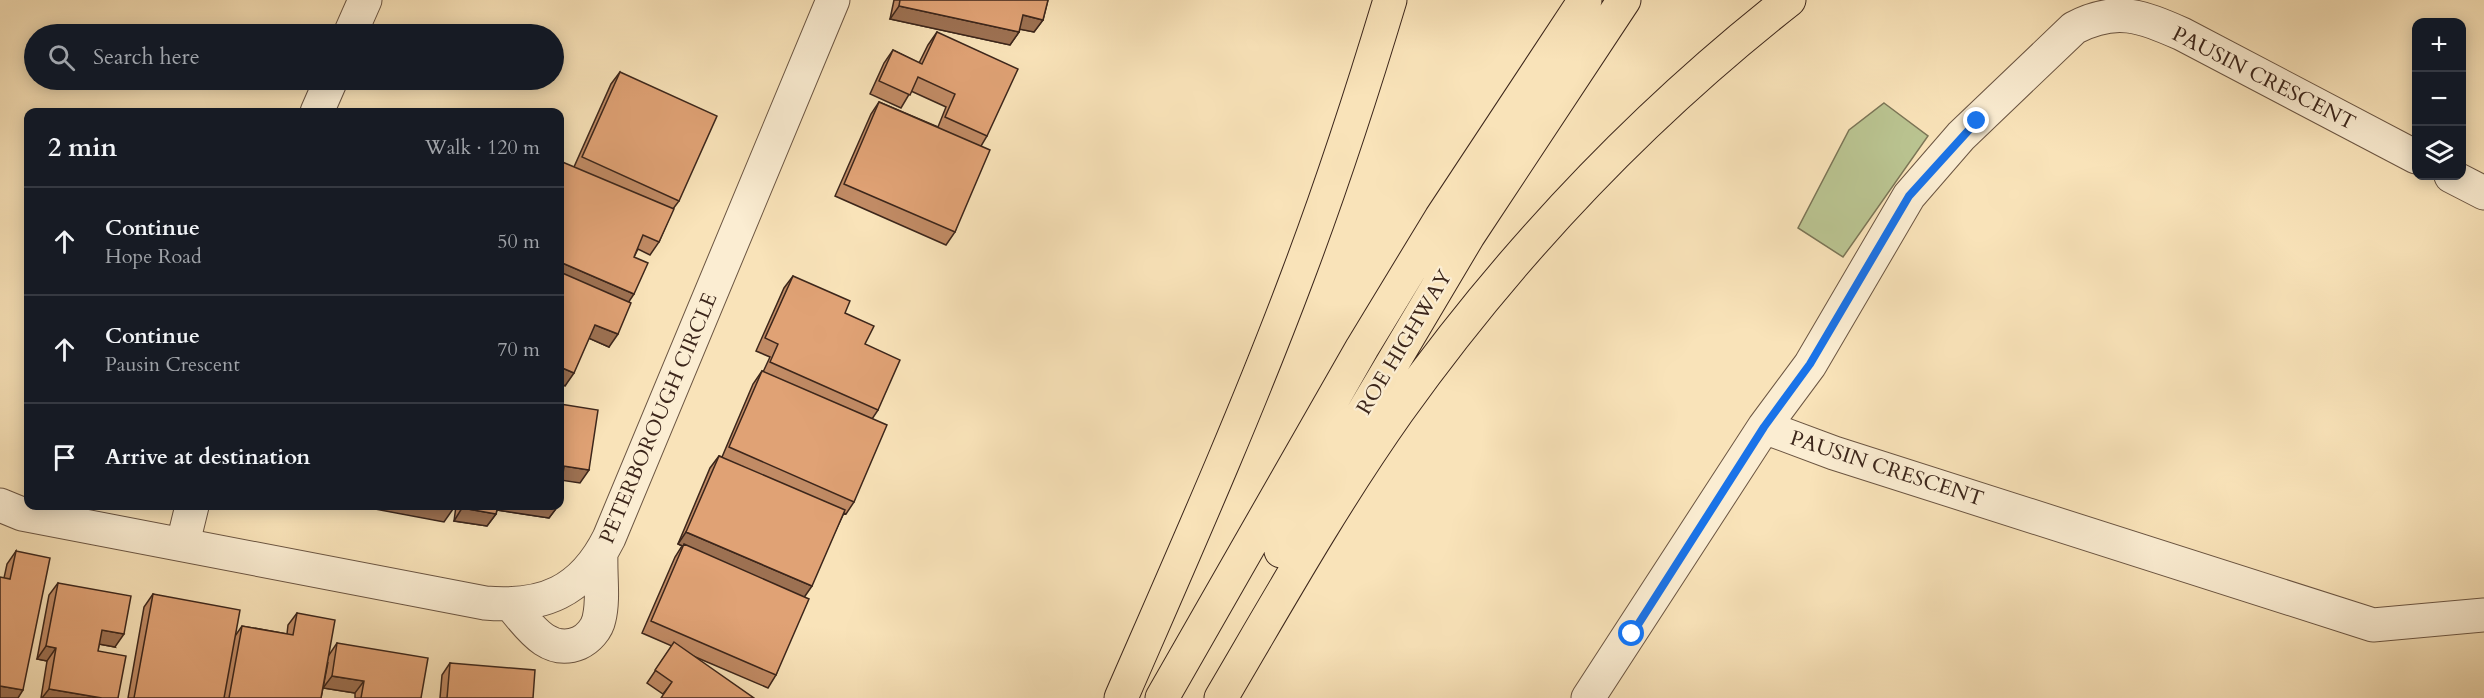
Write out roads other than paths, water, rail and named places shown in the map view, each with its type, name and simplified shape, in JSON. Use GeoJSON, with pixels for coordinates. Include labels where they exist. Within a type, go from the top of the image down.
{"type":"FeatureCollection","features":[{"type":"Feature","properties":{"kind":"highway"},"geometry":{"type":"LineString","coordinates":[[1121,698],[1218,475],[1286,307],[1332,180],[1390,0]]}},
{"type":"Feature","properties":{"kind":"highway"},"geometry":{"type":"LineString","coordinates":[[1162,698],[1362,348],[1441,218],[1585,0]]}},
{"type":"Feature","properties":{"kind":"highway","name":"ROE HIGHWAY"},"geometry":{"type":"LineString","coordinates":[[1205,698],[1257,594],[1395,355],[1468,236],[1624,0]]}},
{"type":"Feature","properties":{"kind":"highway"},"geometry":{"type":"LineString","coordinates":[[1221,698],[1338,501],[1398,412],[1462,326],[1531,243],[1605,165],[1682,91],[1789,0]]}},
{"type":"Feature","properties":{"kind":"street"},"geometry":{"type":"LineString","coordinates":[[355,24],[365,0]]}},
{"type":"Feature","properties":{"kind":"street","name":"PETERBOROUGH CIRCLE"},"geometry":{"type":"LineString","coordinates":[[0,505],[22,514],[183,543],[485,603],[512,606],[547,599],[565,590],[601,554],[833,0]]}},
{"type":"Feature","properties":{"kind":"street","name":"PAUSIN CRESCENT"},"geometry":{"type":"LineString","coordinates":[[2412,156],[2182,34],[2149,19],[2115,13],[2094,18],[2074,28],[1961,136],[1909,196],[1810,364],[1764,427],[1834,453],[2373,626],[2484,615]]}},
{"type":"Feature","properties":{"kind":"street"},"geometry":{"type":"LineString","coordinates":[[319,108],[327,90]]}},
{"type":"Feature","properties":{"kind":"street"},"geometry":{"type":"LineString","coordinates":[[2459,180],[2484,193]]}},
{"type":"Feature","properties":{"kind":"street"},"geometry":{"type":"LineString","coordinates":[[1588,698],[1764,427]]}},
{"type":"Feature","properties":{"kind":"street"},"geometry":{"type":"LineString","coordinates":[[183,543],[191,510]]}},
{"type":"Feature","properties":{"kind":"street"},"geometry":{"type":"LineString","coordinates":[[512,606],[533,630],[552,645],[572,646],[583,641],[598,622],[601,554]]}}]}
